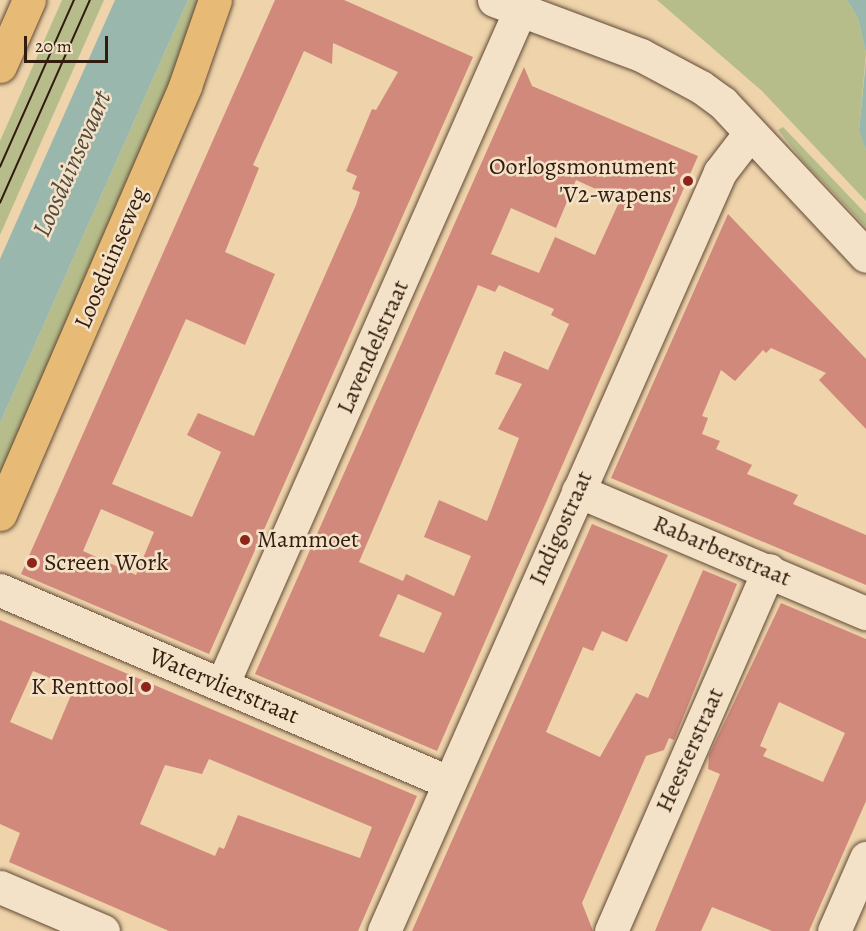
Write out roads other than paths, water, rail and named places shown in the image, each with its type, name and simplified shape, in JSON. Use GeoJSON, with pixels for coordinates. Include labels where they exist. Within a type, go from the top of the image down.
{"type":"FeatureCollection","features":[{"type":"Feature","properties":{"kind":"main road"},"geometry":{"type":"LineString","coordinates":[[0,66],[29,0]]}},
{"type":"Feature","properties":{"kind":"main road","name":"Loosduinseweg"},"geometry":{"type":"LineString","coordinates":[[0,514],[185,86],[215,0]]}},
{"type":"Feature","properties":{"kind":"street"},"geometry":{"type":"LineString","coordinates":[[507,4],[678,73],[723,103],[866,256]]}},
{"type":"Feature","properties":{"kind":"street","name":"Lavendelstraat"},"geometry":{"type":"LineString","coordinates":[[222,685],[507,4]]}},
{"type":"Feature","properties":{"kind":"street","name":"Indigostraat"},"geometry":{"type":"LineString","coordinates":[[384,931],[720,172],[750,133]]}},
{"type":"Feature","properties":{"kind":"street","name":"Rabarberstraat"},"geometry":{"type":"LineString","coordinates":[[578,491],[866,613]]}},
{"type":"Feature","properties":{"kind":"street","name":"Heesterstraat"},"geometry":{"type":"LineString","coordinates":[[611,931],[769,570]]}},
{"type":"Feature","properties":{"kind":"street","name":"Watervlierstraat"},"geometry":{"type":"LineString","coordinates":[[0,590],[448,782]]}},
{"type":"Feature","properties":{"kind":"street"},"geometry":{"type":"LineString","coordinates":[[834,931],[866,858]]}},
{"type":"Feature","properties":{"kind":"street"},"geometry":{"type":"LineString","coordinates":[[0,887],[104,931]]}},
{"type":"Feature","properties":{"kind":"water","name":"Loosduinsevaart"},"geometry":{"type":"Polygon","coordinates":[[[115,0],[188,0],[0,423],[0,259],[115,0]]]}},
{"type":"Feature","properties":{"kind":"water"},"geometry":{"type":"Polygon","coordinates":[[[847,0],[866,0],[866,53],[858,18],[847,0]]]}},
{"type":"Feature","properties":{"kind":"water"},"geometry":{"type":"Polygon","coordinates":[[[866,60],[866,151],[859,131],[866,60]]]}},
{"type":"Feature","properties":{"kind":"tram line"},"geometry":{"type":"LineString","coordinates":[[0,167],[74,0]]}},
{"type":"Feature","properties":{"kind":"tram line"},"geometry":{"type":"LineString","coordinates":[[0,203],[90,0]]}},
{"type":"Feature","properties":{"kind":"place","name":"Oorlogsmonument 'V2-wapens'"},"geometry":{"type":"Point","coordinates":[688,181]}},
{"type":"Feature","properties":{"kind":"place","name":"Mammoet"},"geometry":{"type":"Point","coordinates":[245,540]}},
{"type":"Feature","properties":{"kind":"place","name":"Screen Work"},"geometry":{"type":"Point","coordinates":[32,563]}},
{"type":"Feature","properties":{"kind":"place","name":"K Renttool"},"geometry":{"type":"Point","coordinates":[146,687]}}]}
